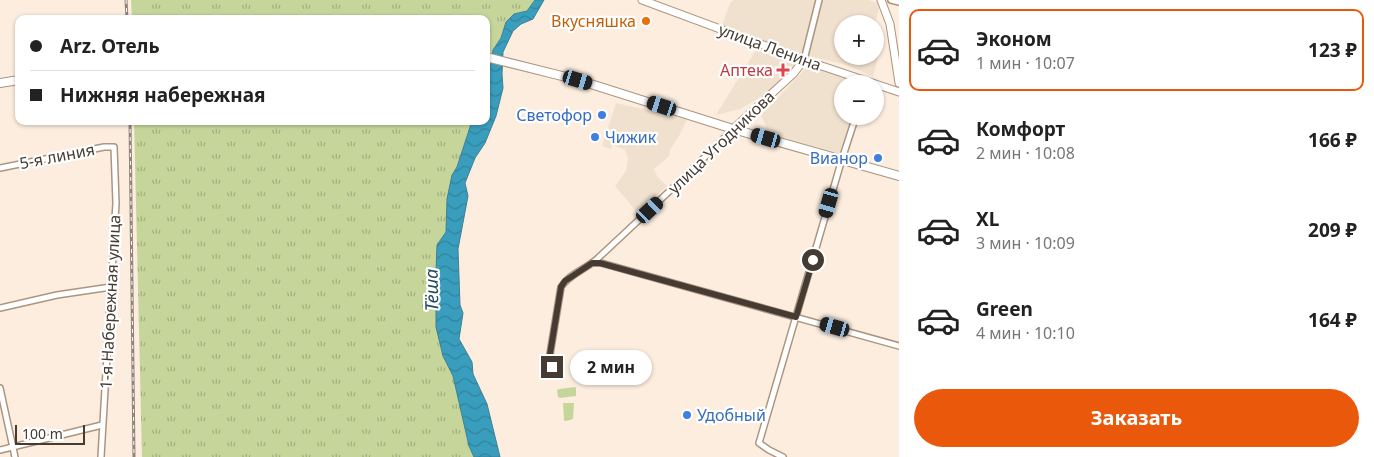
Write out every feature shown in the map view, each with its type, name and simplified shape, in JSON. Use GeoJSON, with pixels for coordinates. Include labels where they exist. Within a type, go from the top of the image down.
{"type":"FeatureCollection","features":[{"type":"Feature","properties":{"kind":"main road"},"geometry":{"type":"LineString","coordinates":[[490,58],[536,68],[596,85],[733,129],[899,176]]}},
{"type":"Feature","properties":{"kind":"main road"},"geometry":{"type":"LineString","coordinates":[[0,83],[15,81]]}},
{"type":"Feature","properties":{"kind":"street","name":"улица Ленина"},"geometry":{"type":"LineString","coordinates":[[642,0],[847,75]]}},
{"type":"Feature","properties":{"kind":"street"},"geometry":{"type":"LineString","coordinates":[[804,60],[819,0]]}},
{"type":"Feature","properties":{"kind":"street"},"geometry":{"type":"LineString","coordinates":[[881,0],[890,24],[899,83]]}},
{"type":"Feature","properties":{"kind":"street"},"geometry":{"type":"LineString","coordinates":[[891,0],[899,2]]}},
{"type":"Feature","properties":{"kind":"street","name":"улица Угодникова"},"geometry":{"type":"LineString","coordinates":[[552,367],[550,354],[561,287],[565,281],[592,263],[682,180],[733,129],[793,74],[804,60]]}},
{"type":"Feature","properties":{"kind":"street","name":"улица Ленина"},"geometry":{"type":"LineString","coordinates":[[884,87],[899,92]]}},
{"type":"Feature","properties":{"kind":"street"},"geometry":{"type":"LineString","coordinates":[[783,457],[759,443],[853,125]]}},
{"type":"Feature","properties":{"kind":"street","name":"5-я линия"},"geometry":{"type":"LineString","coordinates":[[0,168],[104,147],[114,147]]}},
{"type":"Feature","properties":{"kind":"street","name":"1-я Набережная улица"},"geometry":{"type":"LineString","coordinates":[[101,457],[116,203],[114,147]]}},
{"type":"Feature","properties":{"kind":"street"},"geometry":{"type":"LineString","coordinates":[[592,263],[600,263],[899,346]]}},
{"type":"Feature","properties":{"kind":"street"},"geometry":{"type":"LineString","coordinates":[[0,308],[57,295],[111,287]]}},
{"type":"Feature","properties":{"kind":"street"},"geometry":{"type":"LineString","coordinates":[[0,388],[15,457]]}},
{"type":"Feature","properties":{"kind":"street"},"geometry":{"type":"LineString","coordinates":[[0,450],[102,425]]}},
{"type":"Feature","properties":{"kind":"shaded area"},"geometry":{"type":"Polygon","coordinates":[[[734,0],[817,0],[802,54],[724,26],[723,23],[730,3],[734,0]]]}},
{"type":"Feature","properties":{"kind":"shaded area"},"geometry":{"type":"Polygon","coordinates":[[[823,0],[868,0],[880,4],[877,15],[834,15],[834,62],[808,56],[823,0]]]}},
{"type":"Feature","properties":{"kind":"shaded area"},"geometry":{"type":"Polygon","coordinates":[[[756,50],[797,64],[777,84],[757,99],[740,109],[716,115],[756,50]]]}},
{"type":"Feature","properties":{"kind":"shaded area"},"geometry":{"type":"Polygon","coordinates":[[[809,65],[841,75],[834,75],[834,125],[849,125],[839,154],[770,136],[761,115],[809,65]]]}},
{"type":"Feature","properties":{"kind":"shaded area"},"geometry":{"type":"Polygon","coordinates":[[[846,65],[876,65],[873,75],[846,65]]]}},
{"type":"Feature","properties":{"kind":"shaded area"},"geometry":{"type":"Polygon","coordinates":[[[616,103],[687,119],[670,150],[669,156],[654,169],[657,176],[667,186],[637,212],[615,186],[626,171],[628,158],[625,150],[613,145],[611,149],[602,146],[616,103]]]}},
{"type":"Feature","properties":{"kind":"green space"},"geometry":{"type":"Polygon","coordinates":[[[131,0],[535,0],[526,12],[514,14],[506,22],[501,38],[493,50],[490,68],[490,15],[132,15],[131,0]]]}},
{"type":"Feature","properties":{"kind":"green space"},"geometry":{"type":"Polygon","coordinates":[[[134,125],[471,125],[457,167],[452,175],[446,232],[437,245],[443,356],[453,376],[469,445],[474,457],[142,457],[134,125]]]}},
{"type":"Feature","properties":{"kind":"green space"},"geometry":{"type":"Polygon","coordinates":[[[575,387],[576,396],[558,397],[557,390],[575,387]]]}},
{"type":"Feature","properties":{"kind":"green space"},"geometry":{"type":"Polygon","coordinates":[[[563,403],[574,403],[573,419],[564,421],[563,403]]]}},
{"type":"Feature","properties":{"kind":"water"},"geometry":{"type":"Polygon","coordinates":[[[535,0],[544,0],[533,19],[521,24],[513,31],[503,52],[503,88],[496,116],[465,183],[468,196],[458,249],[460,305],[463,313],[459,339],[472,362],[473,374],[487,404],[500,457],[474,457],[469,446],[453,376],[443,356],[436,327],[437,245],[446,232],[447,199],[452,175],[457,167],[471,125],[490,125],[490,68],[493,50],[501,38],[506,22],[514,14],[527,11],[535,0]]]}},
{"type":"Feature","properties":{"kind":"railway"},"geometry":{"type":"LineString","coordinates":[[126,0],[127,15]]}},
{"type":"Feature","properties":{"kind":"railway"},"geometry":{"type":"LineString","coordinates":[[130,125],[134,457]]}},
{"type":"Feature","properties":{"kind":"place","name":"Вкусняшка"},"geometry":{"type":"Point","coordinates":[646,21]}},
{"type":"Feature","properties":{"kind":"place","name":"Аптека"},"geometry":{"type":"Point","coordinates":[783,70]}},
{"type":"Feature","properties":{"kind":"place","name":"Светофор"},"geometry":{"type":"Point","coordinates":[602,115]}},
{"type":"Feature","properties":{"kind":"place","name":"Чижик"},"geometry":{"type":"Point","coordinates":[595,137]}},
{"type":"Feature","properties":{"kind":"place","name":"Вианор"},"geometry":{"type":"Point","coordinates":[878,158]}},
{"type":"Feature","properties":{"kind":"place","name":"Удобный"},"geometry":{"type":"Point","coordinates":[687,415]}},
{"type":"Feature","properties":{"kind":"route"},"geometry":{"type":"LineString","coordinates":[[552,367],[550,354],[561,287],[565,281],[592,263],[600,263],[796,317],[813,260]]}},
{"type":"Feature","properties":{"kind":"water label","name":"Тёша"},"geometry":{"type":"Point","coordinates":[432,290]}}]}
